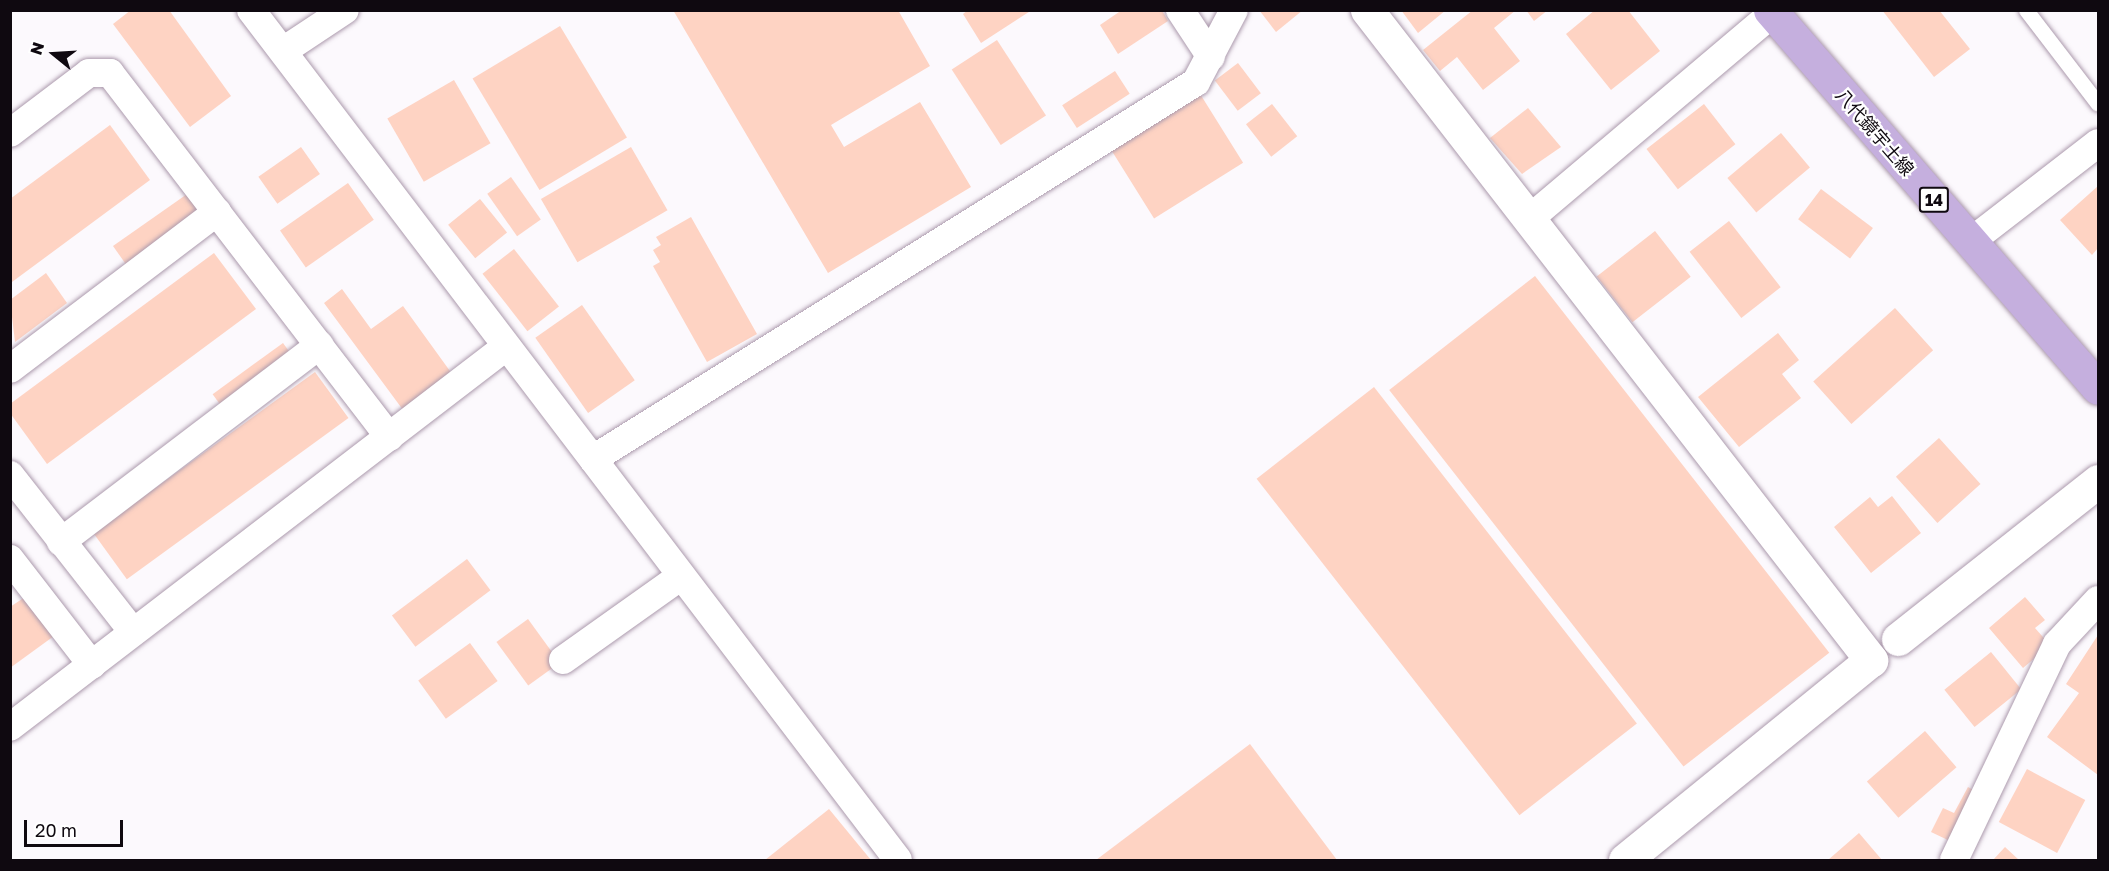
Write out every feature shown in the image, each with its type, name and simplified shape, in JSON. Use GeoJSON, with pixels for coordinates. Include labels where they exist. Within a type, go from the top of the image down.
{"type":"FeatureCollection","features":[{"type":"Feature","properties":{"kind":"main road","name":"八代鏡宇土線"},"geometry":{"type":"LineString","coordinates":[[1771,12],[2098,388]]}},
{"type":"Feature","properties":{"kind":"street"},"geometry":{"type":"LineString","coordinates":[[250,10],[283,51],[503,349],[593,459],[898,861]]}},
{"type":"Feature","properties":{"kind":"street"},"geometry":{"type":"LineString","coordinates":[[283,51],[345,10]]}},
{"type":"Feature","properties":{"kind":"street"},"geometry":{"type":"LineString","coordinates":[[1180,10],[1211,57]]}},
{"type":"Feature","properties":{"kind":"street"},"geometry":{"type":"LineString","coordinates":[[593,459],[1196,82],[1234,10]]}},
{"type":"Feature","properties":{"kind":"street"},"geometry":{"type":"LineString","coordinates":[[1367,10],[1872,660],[1625,861]]}},
{"type":"Feature","properties":{"kind":"street"},"geometry":{"type":"LineString","coordinates":[[1528,220],[1771,12]]}},
{"type":"Feature","properties":{"kind":"street"},"geometry":{"type":"LineString","coordinates":[[10,133],[89,73],[110,73],[389,437]]}},
{"type":"Feature","properties":{"kind":"street"},"geometry":{"type":"LineString","coordinates":[[1970,242],[2098,143]]}},
{"type":"Feature","properties":{"kind":"street"},"geometry":{"type":"LineString","coordinates":[[10,369],[217,212]]}},
{"type":"Feature","properties":{"kind":"street"},"geometry":{"type":"LineString","coordinates":[[61,542],[320,345]]}},
{"type":"Feature","properties":{"kind":"street"},"geometry":{"type":"LineString","coordinates":[[10,728],[503,349]]}},
{"type":"Feature","properties":{"kind":"street"},"geometry":{"type":"LineString","coordinates":[[10,476],[133,632]]}},
{"type":"Feature","properties":{"kind":"street"},"geometry":{"type":"LineString","coordinates":[[1898,639],[2098,482]]}},
{"type":"Feature","properties":{"kind":"street"},"geometry":{"type":"LineString","coordinates":[[10,559],[92,665]]}},
{"type":"Feature","properties":{"kind":"street"},"geometry":{"type":"LineString","coordinates":[[564,660],[681,576]]}},
{"type":"Feature","properties":{"kind":"street"},"geometry":{"type":"LineString","coordinates":[[1954,861],[2057,644],[2098,600]]}},
{"type":"Feature","properties":{"kind":"lane"},"geometry":{"type":"LineString","coordinates":[[2026,10],[2098,104]]}},
{"type":"Feature","properties":{"kind":"building"},"geometry":{"type":"Polygon","coordinates":[[[131,10],[169,10],[231,96],[190,127],[113,24],[131,10]]]}},
{"type":"Feature","properties":{"kind":"building"},"geometry":{"type":"Polygon","coordinates":[[[673,10],[898,10],[930,66],[831,125],[844,147],[920,102],[971,187],[828,273],[673,10]]]}},
{"type":"Feature","properties":{"kind":"building"},"geometry":{"type":"Polygon","coordinates":[[[968,10],[1032,10],[981,43],[963,14],[968,10]]]}},
{"type":"Feature","properties":{"kind":"building"},"geometry":{"type":"Polygon","coordinates":[[[1122,10],[1162,10],[1168,21],[1118,54],[1100,25],[1122,10]]]}},
{"type":"Feature","properties":{"kind":"building"},"geometry":{"type":"Polygon","coordinates":[[[1259,10],[1303,10],[1276,32],[1259,10]]]}},
{"type":"Feature","properties":{"kind":"building"},"geometry":{"type":"Polygon","coordinates":[[[1401,10],[1446,10],[1418,33],[1401,10]]]}},
{"type":"Feature","properties":{"kind":"building"},"geometry":{"type":"Polygon","coordinates":[[[1473,10],[1516,10],[1494,28],[1520,61],[1483,90],[1457,57],[1440,71],[1423,50],[1473,10]]]}},
{"type":"Feature","properties":{"kind":"building"},"geometry":{"type":"Polygon","coordinates":[[[1526,10],[1548,10],[1534,21],[1526,10]]]}},
{"type":"Feature","properties":{"kind":"building"},"geometry":{"type":"Polygon","coordinates":[[[1595,10],[1628,10],[1660,51],[1611,90],[1566,34],[1595,10]]]}},
{"type":"Feature","properties":{"kind":"building"},"geometry":{"type":"Polygon","coordinates":[[[1882,10],[1939,10],[1970,49],[1934,77],[1882,10]]]}},
{"type":"Feature","properties":{"kind":"building"},"geometry":{"type":"Polygon","coordinates":[[[560,26],[627,137],[540,190],[473,79],[560,26]]]}},
{"type":"Feature","properties":{"kind":"building"},"geometry":{"type":"Polygon","coordinates":[[[997,40],[1046,115],[1001,145],[952,69],[997,40]]]}},
{"type":"Feature","properties":{"kind":"building"},"geometry":{"type":"Polygon","coordinates":[[[1238,63],[1261,93],[1238,111],[1215,80],[1238,63]]]}},
{"type":"Feature","properties":{"kind":"building"},"geometry":{"type":"Polygon","coordinates":[[[1115,71],[1130,94],[1077,128],[1062,105],[1115,71]]]}},
{"type":"Feature","properties":{"kind":"building"},"geometry":{"type":"Polygon","coordinates":[[[454,80],[490,143],[424,182],[387,118],[454,80]]]}},
{"type":"Feature","properties":{"kind":"building"},"geometry":{"type":"Polygon","coordinates":[[[1197,89],[1243,163],[1154,218],[1108,145],[1197,89]]]}},
{"type":"Feature","properties":{"kind":"building"},"geometry":{"type":"Polygon","coordinates":[[[1272,104],[1297,136],[1271,157],[1246,124],[1272,104]]]}},
{"type":"Feature","properties":{"kind":"building"},"geometry":{"type":"Polygon","coordinates":[[[1704,104],[1735,144],[1678,189],[1646,149],[1704,104]]]}},
{"type":"Feature","properties":{"kind":"building"},"geometry":{"type":"Polygon","coordinates":[[[1528,108],[1561,147],[1522,174],[1490,138],[1528,108]]]}},
{"type":"Feature","properties":{"kind":"building"},"geometry":{"type":"Polygon","coordinates":[[[110,125],[150,180],[12,282],[10,199],[110,125]]]}},
{"type":"Feature","properties":{"kind":"building"},"geometry":{"type":"Polygon","coordinates":[[[1781,133],[1810,167],[1756,212],[1727,178],[1781,133]]]}},
{"type":"Feature","properties":{"kind":"building"},"geometry":{"type":"Polygon","coordinates":[[[301,147],[320,174],[277,204],[258,177],[301,147]]]}},
{"type":"Feature","properties":{"kind":"building"},"geometry":{"type":"Polygon","coordinates":[[[631,147],[668,210],[577,262],[541,199],[631,147]]]}},
{"type":"Feature","properties":{"kind":"building"},"geometry":{"type":"Polygon","coordinates":[[[511,177],[541,220],[517,236],[487,194],[511,177]]]}},
{"type":"Feature","properties":{"kind":"building"},"geometry":{"type":"Polygon","coordinates":[[[348,183],[374,220],[306,267],[280,231],[348,183]]]}},
{"type":"Feature","properties":{"kind":"building"},"geometry":{"type":"Polygon","coordinates":[[[2098,186],[2098,248],[2092,255],[2060,220],[2098,186]]]}},
{"type":"Feature","properties":{"kind":"building"},"geometry":{"type":"Polygon","coordinates":[[[1821,189],[1873,228],[1850,258],[1798,219],[1821,189]]]}},
{"type":"Feature","properties":{"kind":"building"},"geometry":{"type":"Polygon","coordinates":[[[190,192],[204,212],[127,266],[113,246],[190,192]]]}},
{"type":"Feature","properties":{"kind":"building"},"geometry":{"type":"Polygon","coordinates":[[[480,199],[507,232],[475,258],[448,225],[480,199]]]}},
{"type":"Feature","properties":{"kind":"building"},"geometry":{"type":"Polygon","coordinates":[[[691,217],[757,334],[707,362],[653,266],[660,262],[653,250],[661,245],[656,237],[691,217]]]}},
{"type":"Feature","properties":{"kind":"building"},"geometry":{"type":"Polygon","coordinates":[[[1729,221],[1781,287],[1741,318],[1690,252],[1729,221]]]}},
{"type":"Feature","properties":{"kind":"building"},"geometry":{"type":"Polygon","coordinates":[[[1655,231],[1691,277],[1632,322],[1597,277],[1655,231]]]}},
{"type":"Feature","properties":{"kind":"building"},"geometry":{"type":"Polygon","coordinates":[[[514,249],[559,307],[527,331],[482,274],[514,249]]]}},
{"type":"Feature","properties":{"kind":"building"},"geometry":{"type":"Polygon","coordinates":[[[214,253],[256,309],[47,464],[10,413],[10,404],[214,253]]]}},
{"type":"Feature","properties":{"kind":"building"},"geometry":{"type":"Polygon","coordinates":[[[46,273],[67,303],[15,342],[10,300],[46,273]]]}},
{"type":"Feature","properties":{"kind":"building"},"geometry":{"type":"Polygon","coordinates":[[[1535,276],[1829,653],[1684,767],[1389,390],[1535,276]]]}},
{"type":"Feature","properties":{"kind":"building"},"geometry":{"type":"Polygon","coordinates":[[[342,289],[371,329],[403,306],[455,378],[406,414],[324,303],[342,289]]]}},
{"type":"Feature","properties":{"kind":"building"},"geometry":{"type":"Polygon","coordinates":[[[582,305],[635,380],[588,413],[535,338],[582,305]]]}},
{"type":"Feature","properties":{"kind":"building"},"geometry":{"type":"Polygon","coordinates":[[[1895,308],[1933,350],[1851,424],[1813,382],[1895,308]]]}},
{"type":"Feature","properties":{"kind":"building"},"geometry":{"type":"Polygon","coordinates":[[[1778,333],[1799,360],[1782,374],[1801,398],[1739,447],[1698,397],[1778,333]]]}},
{"type":"Feature","properties":{"kind":"building"},"geometry":{"type":"Polygon","coordinates":[[[283,343],[294,358],[224,410],[213,394],[283,343]]]}},
{"type":"Feature","properties":{"kind":"building"},"geometry":{"type":"Polygon","coordinates":[[[315,372],[349,418],[127,579],[93,533],[315,372]]]}},
{"type":"Feature","properties":{"kind":"building"},"geometry":{"type":"Polygon","coordinates":[[[1374,387],[1637,723],[1519,815],[1257,479],[1374,387]]]}},
{"type":"Feature","properties":{"kind":"building"},"geometry":{"type":"Polygon","coordinates":[[[1939,438],[1980,484],[1937,523],[1896,477],[1939,438]]]}},
{"type":"Feature","properties":{"kind":"building"},"geometry":{"type":"Polygon","coordinates":[[[1892,496],[1921,533],[1871,573],[1834,527],[1870,497],[1878,507],[1892,496]]]}},
{"type":"Feature","properties":{"kind":"building"},"geometry":{"type":"Polygon","coordinates":[[[467,559],[490,590],[415,647],[392,616],[467,559]]]}},
{"type":"Feature","properties":{"kind":"building"},"geometry":{"type":"Polygon","coordinates":[[[25,597],[54,636],[10,668],[10,607],[25,597]]]}},
{"type":"Feature","properties":{"kind":"building"},"geometry":{"type":"Polygon","coordinates":[[[2025,597],[2045,620],[2035,628],[2050,645],[2023,668],[1989,628],[2025,597]]]}},
{"type":"Feature","properties":{"kind":"building"},"geometry":{"type":"Polygon","coordinates":[[[528,619],[560,663],[528,686],[496,642],[528,619]]]}},
{"type":"Feature","properties":{"kind":"building"},"geometry":{"type":"Polygon","coordinates":[[[2098,635],[2098,775],[2047,737],[2079,693],[2066,684],[2098,635]]]}},
{"type":"Feature","properties":{"kind":"building"},"geometry":{"type":"Polygon","coordinates":[[[470,643],[498,681],[446,719],[418,681],[470,643]]]}},
{"type":"Feature","properties":{"kind":"building"},"geometry":{"type":"Polygon","coordinates":[[[1991,652],[2021,689],[1975,727],[1944,690],[1991,652]]]}},
{"type":"Feature","properties":{"kind":"building"},"geometry":{"type":"Polygon","coordinates":[[[1925,731],[1956,767],[1898,818],[1867,782],[1925,731]]]}},
{"type":"Feature","properties":{"kind":"building"},"geometry":{"type":"Polygon","coordinates":[[[1250,744],[1337,860],[1096,860],[1250,744]]]}},
{"type":"Feature","properties":{"kind":"building"},"geometry":{"type":"Polygon","coordinates":[[[2027,769],[2085,800],[2057,853],[1999,822],[2027,769]]]}},
{"type":"Feature","properties":{"kind":"building"},"geometry":{"type":"Polygon","coordinates":[[[1968,787],[1977,792],[1952,842],[1931,832],[1943,808],[1954,813],[1968,787]]]}},
{"type":"Feature","properties":{"kind":"building"},"geometry":{"type":"Polygon","coordinates":[[[829,809],[871,860],[765,860],[829,809]]]}},
{"type":"Feature","properties":{"kind":"building"},"geometry":{"type":"Polygon","coordinates":[[[1859,833],[1882,860],[1828,860],[1859,833]]]}},
{"type":"Feature","properties":{"kind":"building"},"geometry":{"type":"Polygon","coordinates":[[[2005,847],[2019,860],[1993,860],[2005,847]]]}}]}
